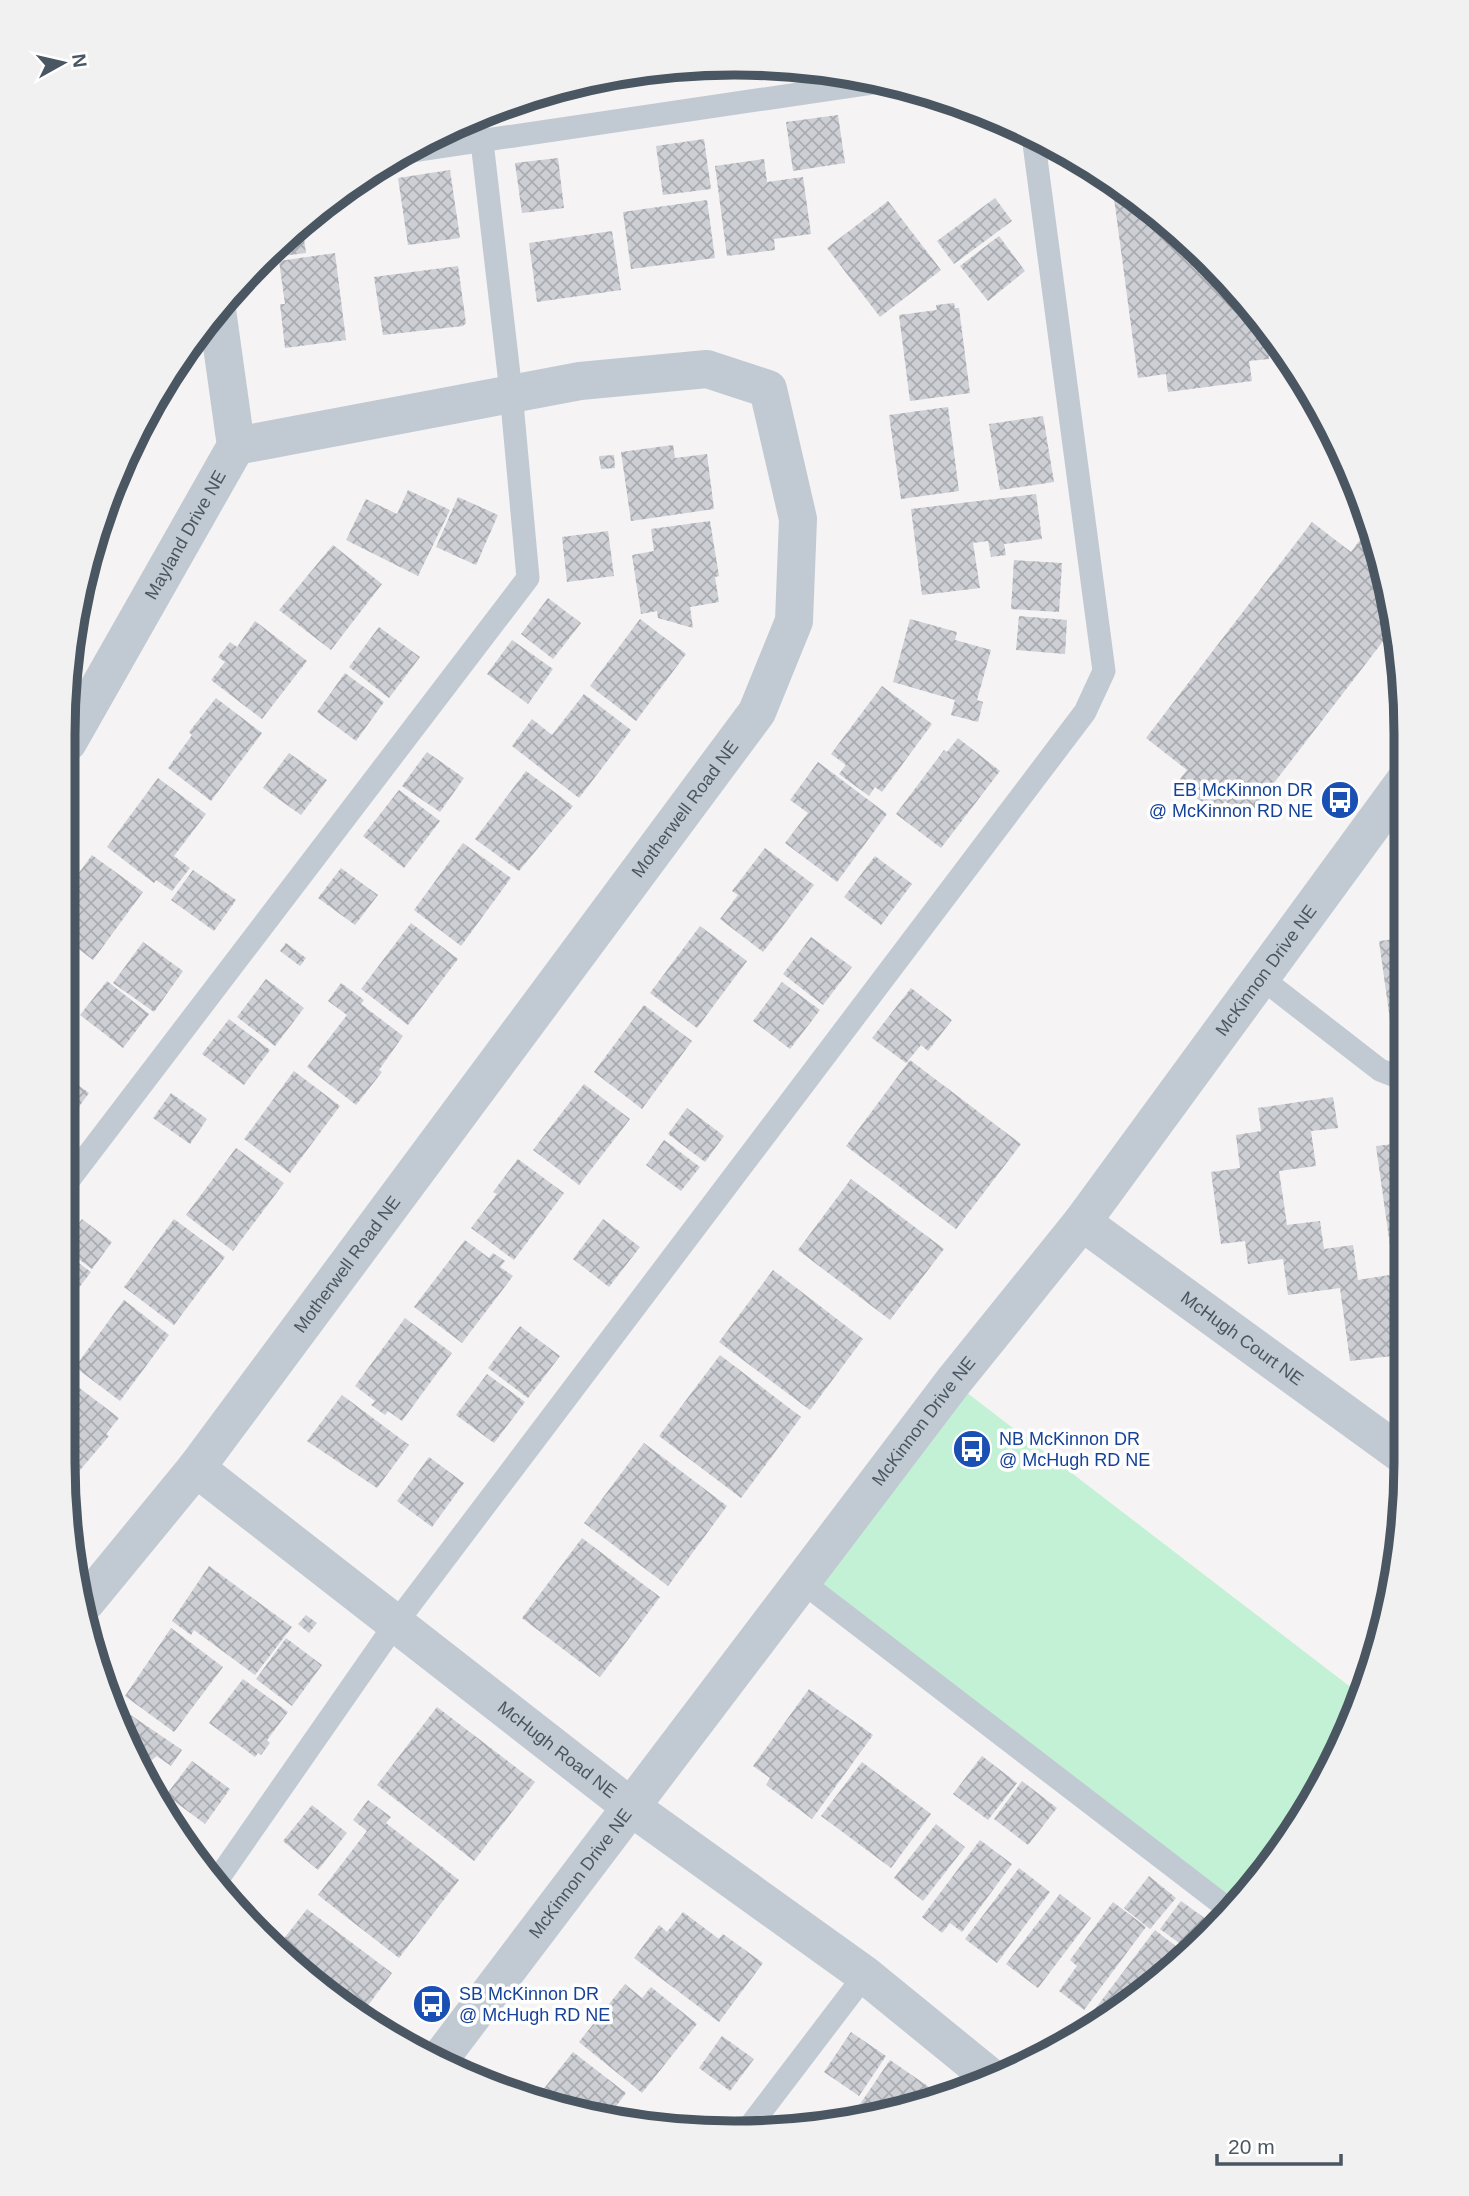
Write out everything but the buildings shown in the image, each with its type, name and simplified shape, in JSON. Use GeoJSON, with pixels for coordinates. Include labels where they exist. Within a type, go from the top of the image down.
{"type":"FeatureCollection","features":[{"type":"Feature","properties":{"kind":"street"},"geometry":{"type":"LineString","coordinates":[[219,324],[236,446]]}},
{"type":"Feature","properties":{"kind":"street","name":"Motherwell Road NE"},"geometry":{"type":"LineString","coordinates":[[90,1597],[196,1468],[757,712],[794,621],[798,519],[768,389],[707,369],[580,381],[511,392],[236,446]]}},
{"type":"Feature","properties":{"kind":"street","name":"Mayland Drive NE"},"geometry":{"type":"LineString","coordinates":[[75,729],[236,446]]}},
{"type":"Feature","properties":{"kind":"street","name":"McKinnon Drive NE"},"geometry":{"type":"LineString","coordinates":[[444,2053],[953,1381],[1082,1222],[1394,795]]}},
{"type":"Feature","properties":{"kind":"street","name":"McHugh Court NE"},"geometry":{"type":"LineString","coordinates":[[1082,1222],[1394,1449]]}},
{"type":"Feature","properties":{"kind":"street","name":"McHugh Road NE"},"geometry":{"type":"LineString","coordinates":[[196,1468],[631,1807],[865,1975],[983,2072]]}},
{"type":"Feature","properties":{"kind":"lane"},"geometry":{"type":"LineString","coordinates":[[433,148],[852,86]]}},
{"type":"Feature","properties":{"kind":"lane"},"geometry":{"type":"LineString","coordinates":[[75,1172],[528,578],[511,392],[482,142]]}},
{"type":"Feature","properties":{"kind":"lane"},"geometry":{"type":"LineString","coordinates":[[221,1875],[396,1623],[1085,712],[1104,671],[1035,148]]}},
{"type":"Feature","properties":{"kind":"lane"},"geometry":{"type":"LineString","coordinates":[[1260,976],[1380,1070],[1394,1075]]}},
{"type":"Feature","properties":{"kind":"lane"},"geometry":{"type":"LineString","coordinates":[[801,1581],[1222,1904]]}},
{"type":"Feature","properties":{"kind":"lane"},"geometry":{"type":"LineString","coordinates":[[755,2120],[865,1975]]}},
{"type":"Feature","properties":{"kind":"green space"},"geometry":{"type":"Polygon","coordinates":[[[953,1382],[1353,1689],[1326,1753],[1283,1828],[1229,1897],[801,1581],[953,1382]]]}},
{"type":"Feature","properties":{"kind":"place","name":"EB McKinnon DR @ McKinnon RD NE"},"geometry":{"type":"Point","coordinates":[1340,800]}},
{"type":"Feature","properties":{"kind":"place","name":"NB McKinnon DR @ McHugh RD NE"},"geometry":{"type":"Point","coordinates":[972,1449]}},
{"type":"Feature","properties":{"kind":"place","name":"SB McKinnon DR @ McHugh RD NE"},"geometry":{"type":"Point","coordinates":[432,2004]}}]}
